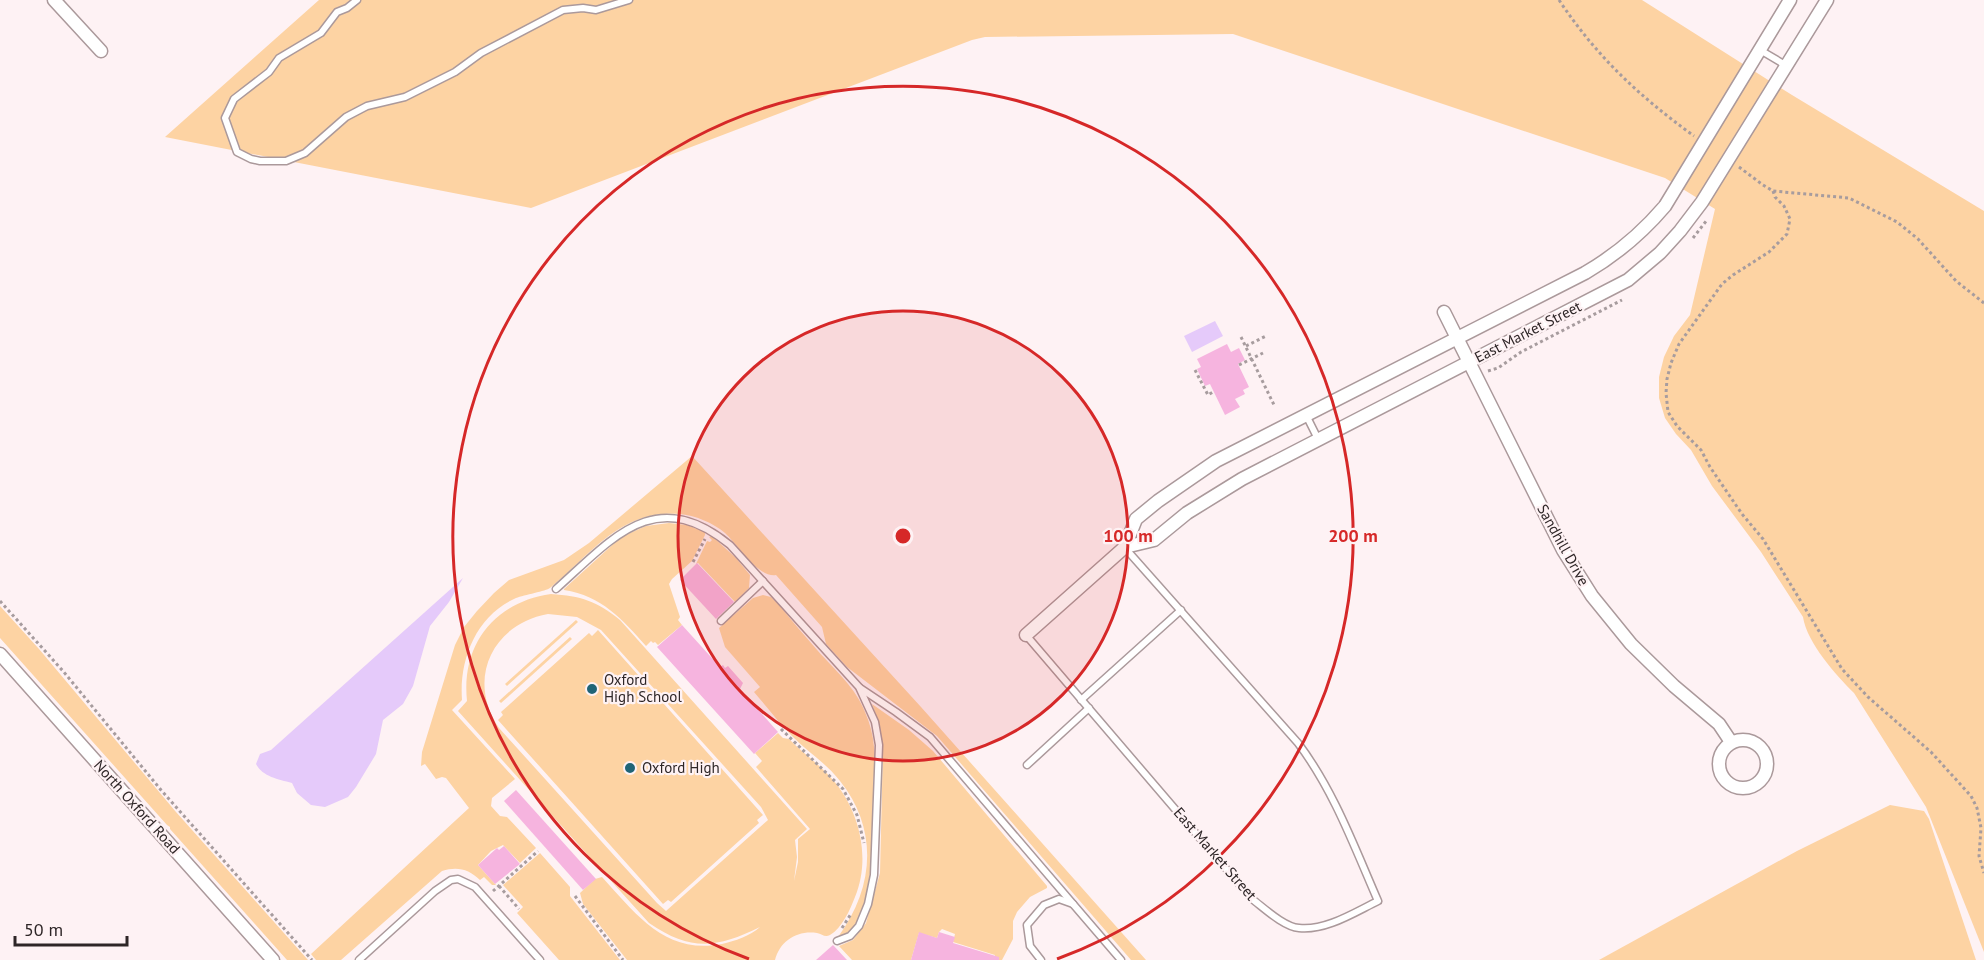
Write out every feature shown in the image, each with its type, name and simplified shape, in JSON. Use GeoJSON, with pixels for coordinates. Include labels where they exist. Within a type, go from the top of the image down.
{"type":"FeatureCollection","features":[{"type":"Feature","properties":{"kind":"street"},"geometry":{"type":"LineString","coordinates":[[54,0],[101,51]]}},
{"type":"Feature","properties":{"kind":"street","name":"East Market Street"},"geometry":{"type":"LineString","coordinates":[[1026,635],[1125,547],[1136,519],[1216,461],[1585,273],[1608,260],[1627,245],[1665,206],[1790,0]]}},
{"type":"Feature","properties":{"kind":"street","name":"East Market Street"},"geometry":{"type":"LineString","coordinates":[[1125,547],[1154,540],[1187,513],[1214,495],[1318,439],[1610,291],[1646,266],[1680,231],[1702,202],[1827,0]]}},
{"type":"Feature","properties":{"kind":"street","name":"Sandhill Drive"},"geometry":{"type":"LineString","coordinates":[[1444,312],[1563,550],[1592,596],[1631,644],[1719,724],[1731,742]]}},
{"type":"Feature","properties":{"kind":"street","name":"North Oxford Road"},"geometry":{"type":"LineString","coordinates":[[0,654],[273,960]]}},
{"type":"Feature","properties":{"kind":"street"},"geometry":{"type":"LineString","coordinates":[[1752,741],[1763,749],[1768,762],[1765,776],[1755,785],[1748,788],[1734,787],[1720,772],[1718,765],[1721,752],[1731,742],[1752,741]]}},
{"type":"Feature","properties":{"kind":"lane"},"geometry":{"type":"LineString","coordinates":[[357,0],[338,12],[321,33],[279,58],[269,72],[234,99],[225,118],[237,152],[260,161],[286,161],[306,153],[346,117],[367,106],[405,97],[455,72],[481,53],[563,10],[583,8],[596,10],[629,0]]}},
{"type":"Feature","properties":{"kind":"lane"},"geometry":{"type":"LineString","coordinates":[[1760,50],[1786,66]]}},
{"type":"Feature","properties":{"kind":"lane"},"geometry":{"type":"LineString","coordinates":[[1306,414],[1318,439]]}},
{"type":"Feature","properties":{"kind":"lane"},"geometry":{"type":"LineString","coordinates":[[556,589],[616,535],[639,522],[664,517],[692,521],[710,530],[730,545],[859,687],[930,737],[1121,960]]}},
{"type":"Feature","properties":{"kind":"lane","name":"East Market Street"},"geometry":{"type":"LineString","coordinates":[[1026,635],[1252,899],[1274,916],[1298,928],[1324,926],[1378,901],[1329,789],[1315,765],[1125,547]]}},
{"type":"Feature","properties":{"kind":"lane"},"geometry":{"type":"LineString","coordinates":[[721,621],[764,581]]}},
{"type":"Feature","properties":{"kind":"lane"},"geometry":{"type":"LineString","coordinates":[[1081,700],[1180,610]]}},
{"type":"Feature","properties":{"kind":"lane"},"geometry":{"type":"LineString","coordinates":[[836,939],[850,936],[859,926],[868,904],[874,875],[879,745],[875,722],[859,687]]}},
{"type":"Feature","properties":{"kind":"lane"},"geometry":{"type":"LineString","coordinates":[[1027,765],[1089,708]]}},
{"type":"Feature","properties":{"kind":"lane"},"geometry":{"type":"LineString","coordinates":[[359,960],[444,883],[458,879],[475,887],[540,960]]}},
{"type":"Feature","properties":{"kind":"lane"},"geometry":{"type":"LineString","coordinates":[[1041,960],[1030,946],[1027,925],[1044,905],[1059,900],[1073,904]]}},
{"type":"Feature","properties":{"kind":"path"},"geometry":{"type":"LineString","coordinates":[[1559,0],[1605,61],[1623,80],[1703,142]]}},
{"type":"Feature","properties":{"kind":"path"},"geometry":{"type":"LineString","coordinates":[[1729,159],[1763,186],[1773,191],[1849,198],[1887,216],[1918,238],[1956,281],[1984,303]]}},
{"type":"Feature","properties":{"kind":"path"},"geometry":{"type":"LineString","coordinates":[[1773,191],[1790,219],[1787,234],[1769,252],[1732,275],[1722,284],[1679,344],[1666,384],[1668,412],[1677,426],[1701,450],[1742,514],[1763,539],[1842,669],[1868,697],[1931,752],[1971,796],[1977,808],[1981,828],[1979,856],[1984,873]]}},
{"type":"Feature","properties":{"kind":"path"},"geometry":{"type":"LineString","coordinates":[[1246,347],[1266,336]]}},
{"type":"Feature","properties":{"kind":"path"},"geometry":{"type":"LineString","coordinates":[[1241,337],[1275,407]]}},
{"type":"Feature","properties":{"kind":"path"},"geometry":{"type":"LineString","coordinates":[[1239,366],[1263,353]]}},
{"type":"Feature","properties":{"kind":"path"},"geometry":{"type":"LineString","coordinates":[[1195,370],[1208,395],[1213,392]]}},
{"type":"Feature","properties":{"kind":"path"},"geometry":{"type":"LineString","coordinates":[[693,562],[710,530]]}},
{"type":"Feature","properties":{"kind":"path"},"geometry":{"type":"LineString","coordinates":[[0,601],[63,671],[161,790],[312,960]]}},
{"type":"Feature","properties":{"kind":"path"},"geometry":{"type":"LineString","coordinates":[[782,729],[843,789],[857,815],[864,846]]}},
{"type":"Feature","properties":{"kind":"path"},"geometry":{"type":"LineString","coordinates":[[499,898],[493,891],[538,851]]}},
{"type":"Feature","properties":{"kind":"path"},"geometry":{"type":"LineString","coordinates":[[499,886],[519,909]]}},
{"type":"Feature","properties":{"kind":"path"},"geometry":{"type":"LineString","coordinates":[[575,896],[623,960]]}},
{"type":"Feature","properties":{"kind":"path"},"geometry":{"type":"LineString","coordinates":[[836,939],[853,910]]}},
{"type":"Feature","properties":{"kind":"shaded area"},"geometry":{"type":"Polygon","coordinates":[[[319,0],[1642,0],[1792,95],[1984,211],[1984,952],[1926,807],[1854,693],[1816,648],[1803,617],[1761,552],[1712,486],[1691,450],[1665,418],[1659,398],[1659,377],[1664,357],[1674,336],[1690,315],[1715,209],[1665,178],[1233,34],[985,37],[972,40],[531,208],[165,137],[319,0]]]}},
{"type":"Feature","properties":{"kind":"shaded area"},"geometry":{"type":"Polygon","coordinates":[[[1215,321],[1223,336],[1192,352],[1184,336],[1215,321]]]}},
{"type":"Feature","properties":{"kind":"shaded area"},"geometry":{"type":"Polygon","coordinates":[[[692,456],[921,707],[1146,960],[1131,960],[937,736],[847,667],[826,644],[822,627],[776,575],[769,575],[755,566],[725,533],[715,526],[697,518],[679,514],[639,519],[623,527],[593,549],[550,588],[516,598],[502,606],[481,627],[467,654],[462,700],[452,710],[515,779],[492,798],[491,806],[500,816],[507,817],[536,848],[520,863],[503,845],[491,851],[478,865],[496,885],[492,885],[484,877],[480,880],[472,873],[462,870],[442,871],[341,960],[316,960],[311,954],[469,808],[446,778],[436,779],[425,764],[421,766],[422,752],[455,645],[464,627],[494,593],[509,580],[564,560],[589,543],[692,456]]]}},
{"type":"Feature","properties":{"kind":"shaded area"},"geometry":{"type":"Polygon","coordinates":[[[669,523],[687,525],[705,532],[705,535],[692,561],[669,584],[680,617],[678,620],[682,625],[658,645],[651,641],[646,646],[600,603],[564,589],[621,537],[646,526],[669,523]]]}},
{"type":"Feature","properties":{"kind":"shaded area"},"geometry":{"type":"Polygon","coordinates":[[[712,536],[736,558],[750,575],[749,588],[735,602],[698,563],[696,564],[707,541],[712,540],[709,537],[712,536]]]}},
{"type":"Feature","properties":{"kind":"shaded area"},"geometry":{"type":"Polygon","coordinates":[[[463,578],[449,602],[430,626],[413,686],[403,704],[383,720],[376,754],[348,797],[325,807],[311,805],[297,793],[292,783],[271,777],[259,768],[256,764],[260,754],[271,750],[463,578]]]}},
{"type":"Feature","properties":{"kind":"shaded area"},"geometry":{"type":"Polygon","coordinates":[[[551,594],[580,598],[604,608],[620,620],[807,829],[795,840],[797,857],[794,881],[798,862],[798,839],[810,829],[756,767],[762,761],[755,753],[778,733],[783,738],[789,739],[823,769],[850,806],[860,836],[862,851],[860,882],[855,897],[845,918],[834,932],[827,936],[817,933],[796,935],[785,942],[775,960],[627,960],[583,904],[580,893],[595,879],[602,877],[627,905],[653,928],[684,943],[702,946],[722,944],[742,938],[760,927],[717,943],[704,944],[678,939],[649,923],[458,711],[467,701],[470,661],[476,644],[498,616],[513,606],[551,594]],[[548,614],[528,620],[512,629],[499,642],[490,657],[485,673],[485,691],[489,710],[499,728],[666,911],[768,820],[761,807],[601,630],[577,617],[548,614]]]}},
{"type":"Feature","properties":{"kind":"shaded area"},"geometry":{"type":"Polygon","coordinates":[[[763,595],[771,597],[779,605],[850,687],[861,703],[872,734],[875,759],[870,876],[860,916],[851,930],[838,937],[859,899],[865,879],[866,839],[861,819],[853,800],[835,775],[793,737],[754,692],[760,687],[725,647],[719,628],[753,598],[763,595]]]}},
{"type":"Feature","properties":{"kind":"shaded area"},"geometry":{"type":"Polygon","coordinates":[[[0,606],[176,812],[308,960],[287,960],[0,638],[0,606]]]}},
{"type":"Feature","properties":{"kind":"shaded area"},"geometry":{"type":"Polygon","coordinates":[[[576,620],[578,622],[507,686],[505,684],[576,620]]]}},
{"type":"Feature","properties":{"kind":"shaded area","name":"Oxford High"},"geometry":{"type":"Polygon","coordinates":[[[598,630],[763,815],[757,820],[759,823],[671,902],[668,900],[663,904],[498,720],[503,715],[501,712],[589,633],[592,636],[598,630]]]}},
{"type":"Feature","properties":{"kind":"shaded area"},"geometry":{"type":"Polygon","coordinates":[[[570,637],[572,639],[501,703],[499,701],[570,637]]]}},
{"type":"Feature","properties":{"kind":"shaded area"},"geometry":{"type":"Polygon","coordinates":[[[872,704],[909,730],[933,751],[1047,886],[1030,897],[1017,912],[1013,921],[1013,939],[1002,960],[994,960],[995,955],[953,942],[955,934],[942,929],[937,938],[919,933],[911,960],[852,960],[839,946],[853,940],[866,923],[880,873],[883,747],[879,723],[872,704]]]}},
{"type":"Feature","properties":{"kind":"shaded area"},"geometry":{"type":"Polygon","coordinates":[[[1890,805],[1924,811],[1929,819],[1976,960],[1599,960],[1797,851],[1890,805]]]}},
{"type":"Feature","properties":{"kind":"shaded area"},"geometry":{"type":"Polygon","coordinates":[[[540,853],[570,887],[570,896],[620,960],[559,960],[517,913],[523,907],[503,885],[540,853]]]}},
{"type":"Feature","properties":{"kind":"building"},"geometry":{"type":"Polygon","coordinates":[[[1227,344],[1231,352],[1239,348],[1245,360],[1238,364],[1249,387],[1243,390],[1245,394],[1235,399],[1240,407],[1225,415],[1210,384],[1205,386],[1197,369],[1201,367],[1197,359],[1227,344]]]}},
{"type":"Feature","properties":{"kind":"building"},"geometry":{"type":"Polygon","coordinates":[[[697,563],[734,602],[716,619],[680,580],[697,563]]]}},
{"type":"Feature","properties":{"kind":"building"},"geometry":{"type":"Polygon","coordinates":[[[682,625],[720,667],[728,666],[743,683],[740,689],[778,732],[754,754],[657,647],[682,625]]]}},
{"type":"Feature","properties":{"kind":"building"},"geometry":{"type":"Polygon","coordinates":[[[516,790],[596,879],[583,890],[504,801],[516,790]]]}},
{"type":"Feature","properties":{"kind":"building"},"geometry":{"type":"Polygon","coordinates":[[[504,846],[520,864],[495,884],[478,865],[497,848],[499,850],[504,846]]]}},
{"type":"Feature","properties":{"kind":"building"},"geometry":{"type":"Polygon","coordinates":[[[919,932],[937,938],[939,932],[955,937],[953,943],[999,957],[999,960],[911,960],[919,932]]]}},
{"type":"Feature","properties":{"kind":"building"},"geometry":{"type":"Polygon","coordinates":[[[833,945],[847,960],[816,960],[833,945]]]}},
{"type":"Feature","properties":{"kind":"place","name":"Oxford High School"},"geometry":{"type":"Point","coordinates":[592,689]}},
{"type":"Feature","properties":{"kind":"place","name":"Oxford High"},"geometry":{"type":"Point","coordinates":[630,768]}}]}
